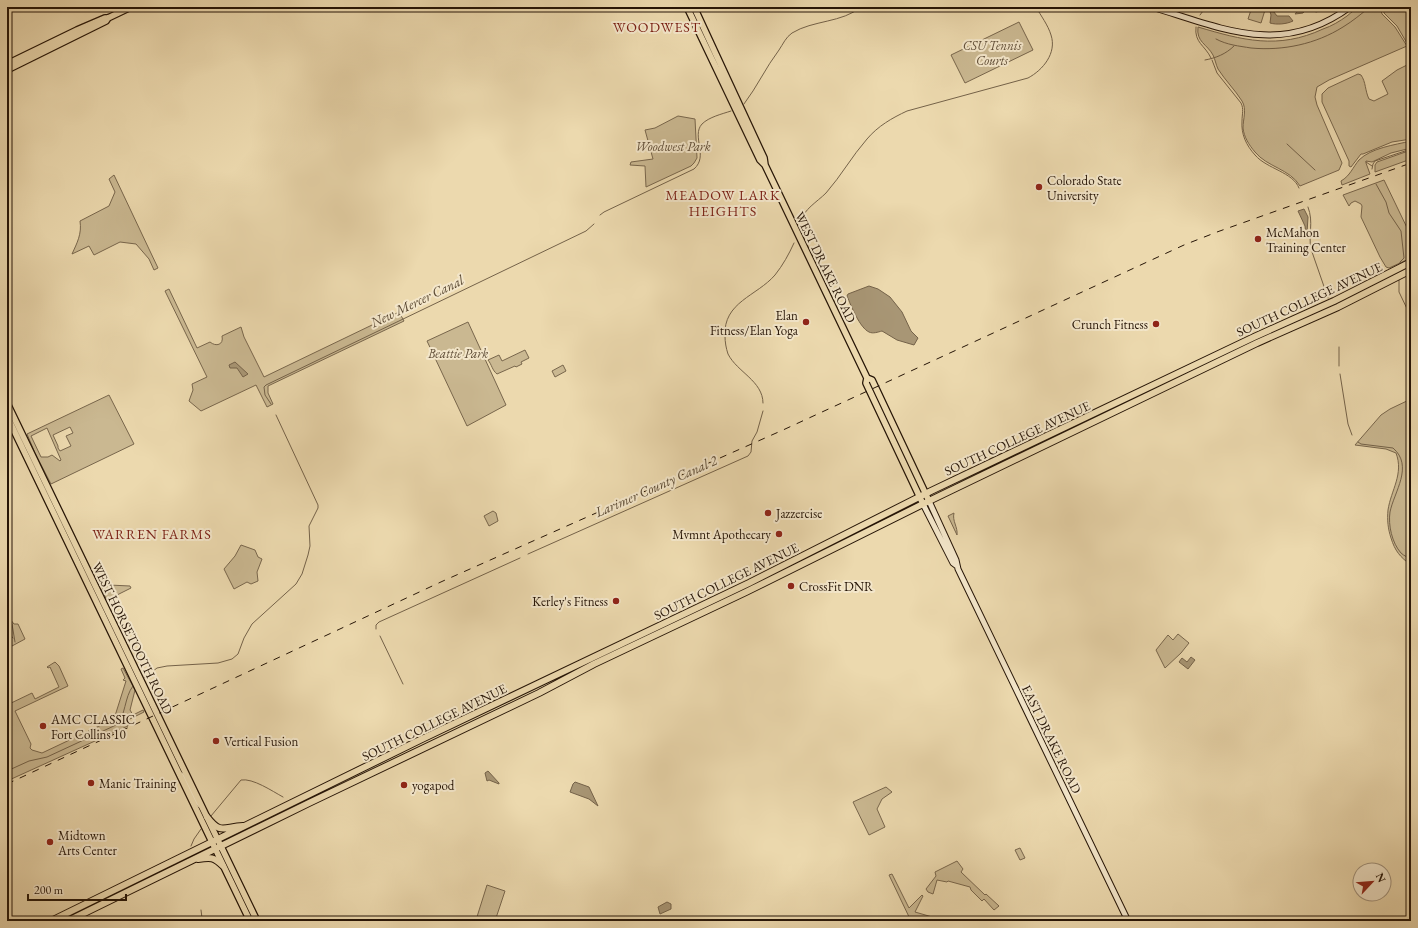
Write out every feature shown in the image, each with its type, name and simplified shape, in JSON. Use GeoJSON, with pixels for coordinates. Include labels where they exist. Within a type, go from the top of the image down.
{"type":"FeatureCollection","features":[{"type":"Feature","properties":{"kind":"highway","name":"SOUTH COLLEGE AVENUE"},"geometry":{"type":"LineString","coordinates":[[51,921],[246,825],[748,583],[923,495],[1106,407],[1334,301],[1411,262]]}},
{"type":"Feature","properties":{"kind":"highway","name":"SOUTH COLLEGE AVENUE"},"geometry":{"type":"LineString","coordinates":[[68,921],[309,802],[539,693],[594,664],[823,554],[926,502],[1257,343],[1338,307],[1411,270]]}},
{"type":"Feature","properties":{"kind":"highway"},"geometry":{"type":"LineString","coordinates":[[1098,420],[1098,417],[1104,412],[1106,407]]}},
{"type":"Feature","properties":{"kind":"highway"},"geometry":{"type":"LineString","coordinates":[[849,541],[850,536],[864,529],[866,524]]}},
{"type":"Feature","properties":{"kind":"highway"},"geometry":{"type":"LineString","coordinates":[[823,554],[824,550],[842,540],[843,536]]}},
{"type":"Feature","properties":{"kind":"highway"},"geometry":{"type":"LineString","coordinates":[[207,817],[218,828],[223,829],[246,825]]}},
{"type":"Feature","properties":{"kind":"highway"},"geometry":{"type":"LineString","coordinates":[[194,859],[210,857],[216,859],[224,866]]}},
{"type":"Feature","properties":{"kind":"highway"},"geometry":{"type":"LineString","coordinates":[[135,888],[136,884],[155,870]]}},
{"type":"Feature","properties":{"kind":"highway"},"geometry":{"type":"LineString","coordinates":[[92,909],[97,902],[115,894],[118,888]]}},
{"type":"Feature","properties":{"kind":"main road"},"geometry":{"type":"LineString","coordinates":[[7,64],[76,30],[108,18],[131,7]]}},
{"type":"Feature","properties":{"kind":"main road","name":"WEST DRAKE ROAD"},"geometry":{"type":"LineString","coordinates":[[687,7],[760,160],[765,165]]}},
{"type":"Feature","properties":{"kind":"main road","name":"WEST DRAKE ROAD"},"geometry":{"type":"LineString","coordinates":[[694,7],[764,158],[765,165],[867,378],[866,383],[885,424],[895,437],[923,495]]}},
{"type":"Feature","properties":{"kind":"main road"},"geometry":{"type":"LineString","coordinates":[[1152,7],[1243,34],[1265,36],[1285,34],[1308,29],[1332,19],[1350,7]]}},
{"type":"Feature","properties":{"kind":"main road"},"geometry":{"type":"LineString","coordinates":[[7,70],[106,21],[108,18]]}},
{"type":"Feature","properties":{"kind":"main road"},"geometry":{"type":"LineString","coordinates":[[738,115],[742,116],[748,123]]}},
{"type":"Feature","properties":{"kind":"main road","name":"WEST DRAKE ROAD"},"geometry":{"type":"LineString","coordinates":[[867,378],[872,380],[898,444],[909,458],[923,495]]}},
{"type":"Feature","properties":{"kind":"main road","name":"WEST HORSETOOTH ROAD"},"geometry":{"type":"LineString","coordinates":[[7,403],[215,841]]}},
{"type":"Feature","properties":{"kind":"main road","name":"WEST HORSETOOTH ROAD"},"geometry":{"type":"LineString","coordinates":[[7,416],[164,743],[207,817],[215,841]]}},
{"type":"Feature","properties":{"kind":"main road","name":"EAST DRAKE ROAD"},"geometry":{"type":"LineString","coordinates":[[923,495],[953,563],[957,566],[1128,921]]}},
{"type":"Feature","properties":{"kind":"main road"},"geometry":{"type":"LineString","coordinates":[[215,841],[257,921]]}},
{"type":"Feature","properties":{"kind":"main road"},"geometry":{"type":"LineString","coordinates":[[218,847],[224,866],[250,921]]}},
{"type":"Feature","properties":{"kind":"green space"},"geometry":{"type":"Polygon","coordinates":[[[1252,7],[1265,10],[1261,23],[1248,19],[1252,7]]]}},
{"type":"Feature","properties":{"kind":"green space"},"geometry":{"type":"Polygon","coordinates":[[[1360,7],[1381,7],[1382,14],[1395,27],[1407,46],[1329,80],[1317,87],[1315,97],[1317,105],[1342,163],[1339,170],[1300,186],[1296,180],[1285,172],[1260,157],[1249,144],[1244,135],[1243,128],[1245,111],[1243,104],[1218,69],[1211,51],[1200,40],[1198,27],[1245,39],[1275,41],[1307,35],[1330,26],[1342,20],[1360,7]]]}},
{"type":"Feature","properties":{"kind":"green space"},"geometry":{"type":"Polygon","coordinates":[[[1383,7],[1411,7],[1411,43],[1408,45],[1397,26],[1384,13],[1383,7]]]}},
{"type":"Feature","properties":{"kind":"green space","name":"CSU Tennis Courts"},"geometry":{"type":"Polygon","coordinates":[[[1019,22],[1033,50],[965,83],[951,55],[1019,22]]]}},
{"type":"Feature","properties":{"kind":"green space"},"geometry":{"type":"Polygon","coordinates":[[[1411,63],[1411,139],[1392,142],[1361,154],[1351,167],[1349,166],[1349,161],[1322,102],[1322,94],[1328,88],[1358,74],[1363,78],[1369,99],[1374,101],[1388,94],[1382,81],[1397,70],[1411,63]]]}},
{"type":"Feature","properties":{"kind":"green space","name":"Woodwest Park"},"geometry":{"type":"Polygon","coordinates":[[[678,116],[695,119],[697,158],[691,166],[646,187],[645,166],[630,165],[631,162],[653,159],[645,130],[655,128],[678,116]]]}},
{"type":"Feature","properties":{"kind":"green space"},"geometry":{"type":"Polygon","coordinates":[[[1411,141],[1411,148],[1391,153],[1372,162],[1366,161],[1370,174],[1342,185],[1341,181],[1347,177],[1359,160],[1364,156],[1376,150],[1411,141]]]}},
{"type":"Feature","properties":{"kind":"green space"},"geometry":{"type":"Polygon","coordinates":[[[1411,150],[1411,159],[1375,172],[1375,165],[1377,162],[1411,150]]]}},
{"type":"Feature","properties":{"kind":"green space"},"geometry":{"type":"Polygon","coordinates":[[[114,175],[158,268],[154,270],[149,259],[136,244],[120,242],[94,255],[89,246],[72,254],[80,234],[80,221],[109,206],[115,192],[109,179],[114,175]]]}},
{"type":"Feature","properties":{"kind":"green space"},"geometry":{"type":"Polygon","coordinates":[[[1384,180],[1411,236],[1411,258],[1389,268],[1386,267],[1380,257],[1361,217],[1361,204],[1355,201],[1349,206],[1343,195],[1384,180]]]}},
{"type":"Feature","properties":{"kind":"green space"},"geometry":{"type":"Polygon","coordinates":[[[169,289],[197,348],[210,342],[217,345],[221,343],[222,336],[241,327],[244,337],[264,377],[399,312],[404,321],[268,386],[268,393],[273,404],[267,407],[256,385],[201,411],[189,401],[193,390],[192,384],[207,377],[165,291],[169,289]]]}},
{"type":"Feature","properties":{"kind":"green space","name":"Beattie Park"},"geometry":{"type":"Polygon","coordinates":[[[468,322],[506,405],[467,426],[427,341],[468,322]]]}},
{"type":"Feature","properties":{"kind":"green space"},"geometry":{"type":"Polygon","coordinates":[[[525,350],[529,358],[521,362],[522,364],[497,374],[488,360],[499,355],[502,361],[525,350]]]}},
{"type":"Feature","properties":{"kind":"green space"},"geometry":{"type":"Polygon","coordinates":[[[563,365],[566,371],[555,377],[552,371],[563,365]]]}},
{"type":"Feature","properties":{"kind":"green space"},"geometry":{"type":"Polygon","coordinates":[[[109,395],[134,444],[51,484],[27,434],[109,395]],[[70,427],[53,435],[60,451],[71,446],[66,436],[73,433],[70,427]],[[47,428],[31,436],[41,457],[48,457],[52,455],[60,461],[61,460],[47,428]]]}},
{"type":"Feature","properties":{"kind":"green space"},"geometry":{"type":"Polygon","coordinates":[[[1411,399],[1411,565],[1394,547],[1388,524],[1388,510],[1399,468],[1396,453],[1386,449],[1355,445],[1381,415],[1411,399]]]}},
{"type":"Feature","properties":{"kind":"green space"},"geometry":{"type":"Polygon","coordinates":[[[493,511],[496,513],[498,521],[489,526],[484,516],[493,511]]]}},
{"type":"Feature","properties":{"kind":"green space"},"geometry":{"type":"Polygon","coordinates":[[[954,513],[957,529],[957,535],[948,516],[954,513]]]}},
{"type":"Feature","properties":{"kind":"green space"},"geometry":{"type":"Polygon","coordinates":[[[241,545],[255,550],[258,557],[262,559],[257,572],[258,581],[251,584],[247,582],[234,589],[224,569],[235,556],[241,545]]]}},
{"type":"Feature","properties":{"kind":"green space"},"geometry":{"type":"Polygon","coordinates":[[[109,585],[130,586],[131,588],[107,600],[102,589],[109,585]]]}},
{"type":"Feature","properties":{"kind":"green space"},"geometry":{"type":"Polygon","coordinates":[[[10,619],[14,624],[18,624],[25,639],[12,646],[7,640],[7,621],[10,619]]]}},
{"type":"Feature","properties":{"kind":"green space"},"geometry":{"type":"Polygon","coordinates":[[[1178,634],[1189,643],[1165,668],[1156,650],[1168,635],[1173,640],[1178,634]]]}},
{"type":"Feature","properties":{"kind":"green space"},"geometry":{"type":"Polygon","coordinates":[[[55,662],[59,666],[68,686],[15,711],[31,744],[30,748],[32,750],[42,753],[114,719],[126,681],[123,680],[125,678],[121,669],[123,668],[135,690],[130,710],[133,715],[143,710],[144,712],[128,720],[128,726],[7,781],[7,705],[32,693],[35,699],[59,687],[50,667],[47,667],[55,662]]]}},
{"type":"Feature","properties":{"kind":"green space"},"geometry":{"type":"Polygon","coordinates":[[[886,787],[892,792],[882,799],[877,809],[885,827],[869,835],[853,802],[886,787]]]}},
{"type":"Feature","properties":{"kind":"green space"},"geometry":{"type":"Polygon","coordinates":[[[1020,848],[1025,858],[1020,860],[1015,850],[1020,848]]]}},
{"type":"Feature","properties":{"kind":"green space"},"geometry":{"type":"Polygon","coordinates":[[[957,861],[963,869],[961,872],[999,906],[994,910],[984,899],[982,901],[970,887],[948,881],[937,880],[933,894],[928,892],[926,889],[936,876],[935,872],[957,861]]]}},
{"type":"Feature","properties":{"kind":"green space"},"geometry":{"type":"Polygon","coordinates":[[[892,874],[909,908],[922,895],[923,896],[915,912],[946,921],[911,921],[889,875],[892,874]]]}},
{"type":"Feature","properties":{"kind":"green space"},"geometry":{"type":"Polygon","coordinates":[[[487,885],[505,891],[495,921],[476,920],[487,885]]]}},
{"type":"Feature","properties":{"kind":"shaded area"},"geometry":{"type":"Polygon","coordinates":[[[1270,7],[1277,16],[1289,16],[1293,21],[1282,24],[1270,23],[1270,7]]]}},
{"type":"Feature","properties":{"kind":"shaded area"},"geometry":{"type":"Polygon","coordinates":[[[1301,7],[1308,7],[1303,13],[1295,14],[1301,7]]]}},
{"type":"Feature","properties":{"kind":"shaded area"},"geometry":{"type":"Polygon","coordinates":[[[1308,7],[1327,7],[1326,9],[1316,12],[1308,7]]]}},
{"type":"Feature","properties":{"kind":"shaded area"},"geometry":{"type":"Polygon","coordinates":[[[1304,209],[1308,217],[1306,234],[1305,226],[1298,211],[1304,209]]]}},
{"type":"Feature","properties":{"kind":"shaded area"},"geometry":{"type":"Polygon","coordinates":[[[869,286],[878,289],[890,297],[902,312],[911,331],[918,338],[914,345],[897,340],[882,331],[871,333],[862,326],[847,296],[848,294],[869,286]]]}},
{"type":"Feature","properties":{"kind":"shaded area"},"geometry":{"type":"Polygon","coordinates":[[[235,362],[248,374],[243,377],[237,368],[230,368],[229,365],[235,362]]]}},
{"type":"Feature","properties":{"kind":"shaded area"},"geometry":{"type":"Polygon","coordinates":[[[1191,657],[1195,660],[1188,669],[1179,662],[1182,658],[1187,662],[1191,657]]]}},
{"type":"Feature","properties":{"kind":"shaded area"},"geometry":{"type":"Polygon","coordinates":[[[488,771],[499,784],[489,780],[487,781],[485,773],[488,771]]]}},
{"type":"Feature","properties":{"kind":"shaded area"},"geometry":{"type":"Polygon","coordinates":[[[575,782],[589,787],[598,806],[589,799],[570,792],[575,782]]]}},
{"type":"Feature","properties":{"kind":"shaded area"},"geometry":{"type":"Polygon","coordinates":[[[667,902],[671,904],[671,909],[660,914],[658,907],[667,902]]]}},
{"type":"Feature","properties":{"kind":"waterway","name":"New Mercer Canal"},"geometry":{"type":"LineString","coordinates":[[744,104],[786,39],[792,33],[809,26],[845,16],[861,7]]}},
{"type":"Feature","properties":{"kind":"waterway","name":"Larimer County Canal 2"},"geometry":{"type":"LineString","coordinates":[[800,222],[804,213],[826,193],[867,139],[876,130],[896,116],[907,111],[1028,78],[1034,75],[1043,66],[1052,48],[1051,35],[1036,7]]}},
{"type":"Feature","properties":{"kind":"waterway"},"geometry":{"type":"LineString","coordinates":[[1200,15],[1206,7]]}},
{"type":"Feature","properties":{"kind":"waterway"},"geometry":{"type":"LineString","coordinates":[[1216,39],[1229,44],[1263,49],[1299,45],[1333,33],[1370,7]]}},
{"type":"Feature","properties":{"kind":"waterway"},"geometry":{"type":"LineString","coordinates":[[1196,27],[1198,40],[1211,58]]}},
{"type":"Feature","properties":{"kind":"waterway"},"geometry":{"type":"LineString","coordinates":[[1205,60],[1221,55],[1234,46]]}},
{"type":"Feature","properties":{"kind":"waterway"},"geometry":{"type":"LineString","coordinates":[[1212,60],[1217,73],[1242,105],[1242,130],[1249,147],[1260,160],[1286,174],[1296,183],[1299,188]]}},
{"type":"Feature","properties":{"kind":"waterway","name":"New Mercer Canal"},"geometry":{"type":"LineString","coordinates":[[600,215],[694,169],[700,158],[698,134],[702,124],[712,118],[731,111]]}},
{"type":"Feature","properties":{"kind":"waterway"},"geometry":{"type":"LineString","coordinates":[[1287,144],[1315,170]]}},
{"type":"Feature","properties":{"kind":"waterway"},"geometry":{"type":"LineString","coordinates":[[1372,169],[1375,161],[1411,149]]}},
{"type":"Feature","properties":{"kind":"waterway"},"geometry":{"type":"LineString","coordinates":[[1366,162],[1372,166]]}},
{"type":"Feature","properties":{"kind":"waterway"},"geometry":{"type":"LineString","coordinates":[[1376,184],[1386,202],[1389,213],[1401,231],[1404,258],[1400,262],[1400,265]]}},
{"type":"Feature","properties":{"kind":"waterway"},"geometry":{"type":"LineString","coordinates":[[1308,207],[1311,218],[1311,249],[1328,298]]}},
{"type":"Feature","properties":{"kind":"waterway","name":"New Mercer Canal"},"geometry":{"type":"LineString","coordinates":[[271,404],[265,395],[264,387],[266,385],[586,231],[594,224]]}},
{"type":"Feature","properties":{"kind":"waterway","name":"Larimer County Canal 2"},"geometry":{"type":"LineString","coordinates":[[763,403],[762,395],[759,389],[737,366],[728,354],[725,340],[726,324],[729,315],[735,307],[775,275],[786,259],[794,243]]}},
{"type":"Feature","properties":{"kind":"waterway"},"geometry":{"type":"LineString","coordinates":[[1399,280],[1399,292],[1411,317]]}},
{"type":"Feature","properties":{"kind":"waterway"},"geometry":{"type":"LineString","coordinates":[[1339,347],[1339,366]]}},
{"type":"Feature","properties":{"kind":"waterway"},"geometry":{"type":"LineString","coordinates":[[1340,374],[1348,424],[1352,435]]}},
{"type":"Feature","properties":{"kind":"waterway","name":"Larimer County Canal 2"},"geometry":{"type":"LineString","coordinates":[[528,554],[748,456],[751,452],[752,441],[757,432],[763,411]]}},
{"type":"Feature","properties":{"kind":"waterway","name":"New Mercer Canal"},"geometry":{"type":"LineString","coordinates":[[144,678],[157,668],[218,663],[232,659],[238,654],[244,638],[252,624],[296,584],[302,574],[310,546],[309,526],[318,505],[276,415]]}},
{"type":"Feature","properties":{"kind":"waterway"},"geometry":{"type":"LineString","coordinates":[[1358,442],[1361,444],[1393,448],[1399,455],[1402,463],[1402,471],[1401,479],[1390,512],[1390,528],[1398,549],[1402,554],[1411,560]]}},
{"type":"Feature","properties":{"kind":"waterway","name":"Larimer County Canal 2"},"geometry":{"type":"LineString","coordinates":[[376,629],[376,625],[379,622],[520,558]]}},
{"type":"Feature","properties":{"kind":"waterway"},"geometry":{"type":"LineString","coordinates":[[12,624],[15,642]]}},
{"type":"Feature","properties":{"kind":"waterway"},"geometry":{"type":"LineString","coordinates":[[7,631],[13,638]]}},
{"type":"Feature","properties":{"kind":"waterway","name":"Larimer County Canal 2"},"geometry":{"type":"LineString","coordinates":[[380,636],[403,684]]}},
{"type":"Feature","properties":{"kind":"waterway","name":"New Mercer Canal"},"geometry":{"type":"LineString","coordinates":[[7,771],[29,761],[47,757],[116,725],[122,717],[128,696],[133,686]]}},
{"type":"Feature","properties":{"kind":"waterway","name":"Larimer County Canal 2"},"geometry":{"type":"LineString","coordinates":[[211,816],[241,780],[257,783],[283,797]]}},
{"type":"Feature","properties":{"kind":"waterway","name":"Larimer County Canal 2"},"geometry":{"type":"LineString","coordinates":[[191,846],[201,829]]}},
{"type":"Feature","properties":{"kind":"waterway","name":"Larimer County Canal 2"},"geometry":{"type":"LineString","coordinates":[[201,910],[202,918]]}},
{"type":"Feature","properties":{"kind":"railway"},"geometry":{"type":"LineString","coordinates":[[7,784],[443,581],[783,430],[1184,245],[1411,163]]}},
{"type":"Feature","properties":{"kind":"place","name":"Colorado State University"},"geometry":{"type":"Point","coordinates":[1039,187]}},
{"type":"Feature","properties":{"kind":"place","name":"McMahon Training Center"},"geometry":{"type":"Point","coordinates":[1258,239]}},
{"type":"Feature","properties":{"kind":"place","name":"Elan Fitness/Elan Yoga"},"geometry":{"type":"Point","coordinates":[806,322]}},
{"type":"Feature","properties":{"kind":"place","name":"Crunch Fitness"},"geometry":{"type":"Point","coordinates":[1156,324]}},
{"type":"Feature","properties":{"kind":"place","name":"Jazzercise"},"geometry":{"type":"Point","coordinates":[768,513]}},
{"type":"Feature","properties":{"kind":"place","name":"Mvmnt Apothecary"},"geometry":{"type":"Point","coordinates":[779,534]}},
{"type":"Feature","properties":{"kind":"place","name":"CrossFit DNR"},"geometry":{"type":"Point","coordinates":[791,586]}},
{"type":"Feature","properties":{"kind":"place","name":"Kerley's Fitness"},"geometry":{"type":"Point","coordinates":[616,601]}},
{"type":"Feature","properties":{"kind":"place","name":"AMC CLASSIC Fort Collins 10"},"geometry":{"type":"Point","coordinates":[43,726]}},
{"type":"Feature","properties":{"kind":"place","name":"Vertical Fusion"},"geometry":{"type":"Point","coordinates":[216,741]}},
{"type":"Feature","properties":{"kind":"place","name":"Manic Training"},"geometry":{"type":"Point","coordinates":[91,783]}},
{"type":"Feature","properties":{"kind":"place","name":"yogapod"},"geometry":{"type":"Point","coordinates":[404,785]}},
{"type":"Feature","properties":{"kind":"place","name":"Midtown Arts Center"},"geometry":{"type":"Point","coordinates":[50,842]}},
{"type":"Feature","properties":{"kind":"district","name":"WOODWEST"},"geometry":{"type":"Point","coordinates":[657,27]}},
{"type":"Feature","properties":{"kind":"district","name":"MEADOW LARK HEIGHTS"},"geometry":{"type":"Point","coordinates":[723,204]}},
{"type":"Feature","properties":{"kind":"district","name":"WARREN FARMS"},"geometry":{"type":"Point","coordinates":[152,534]}}]}
